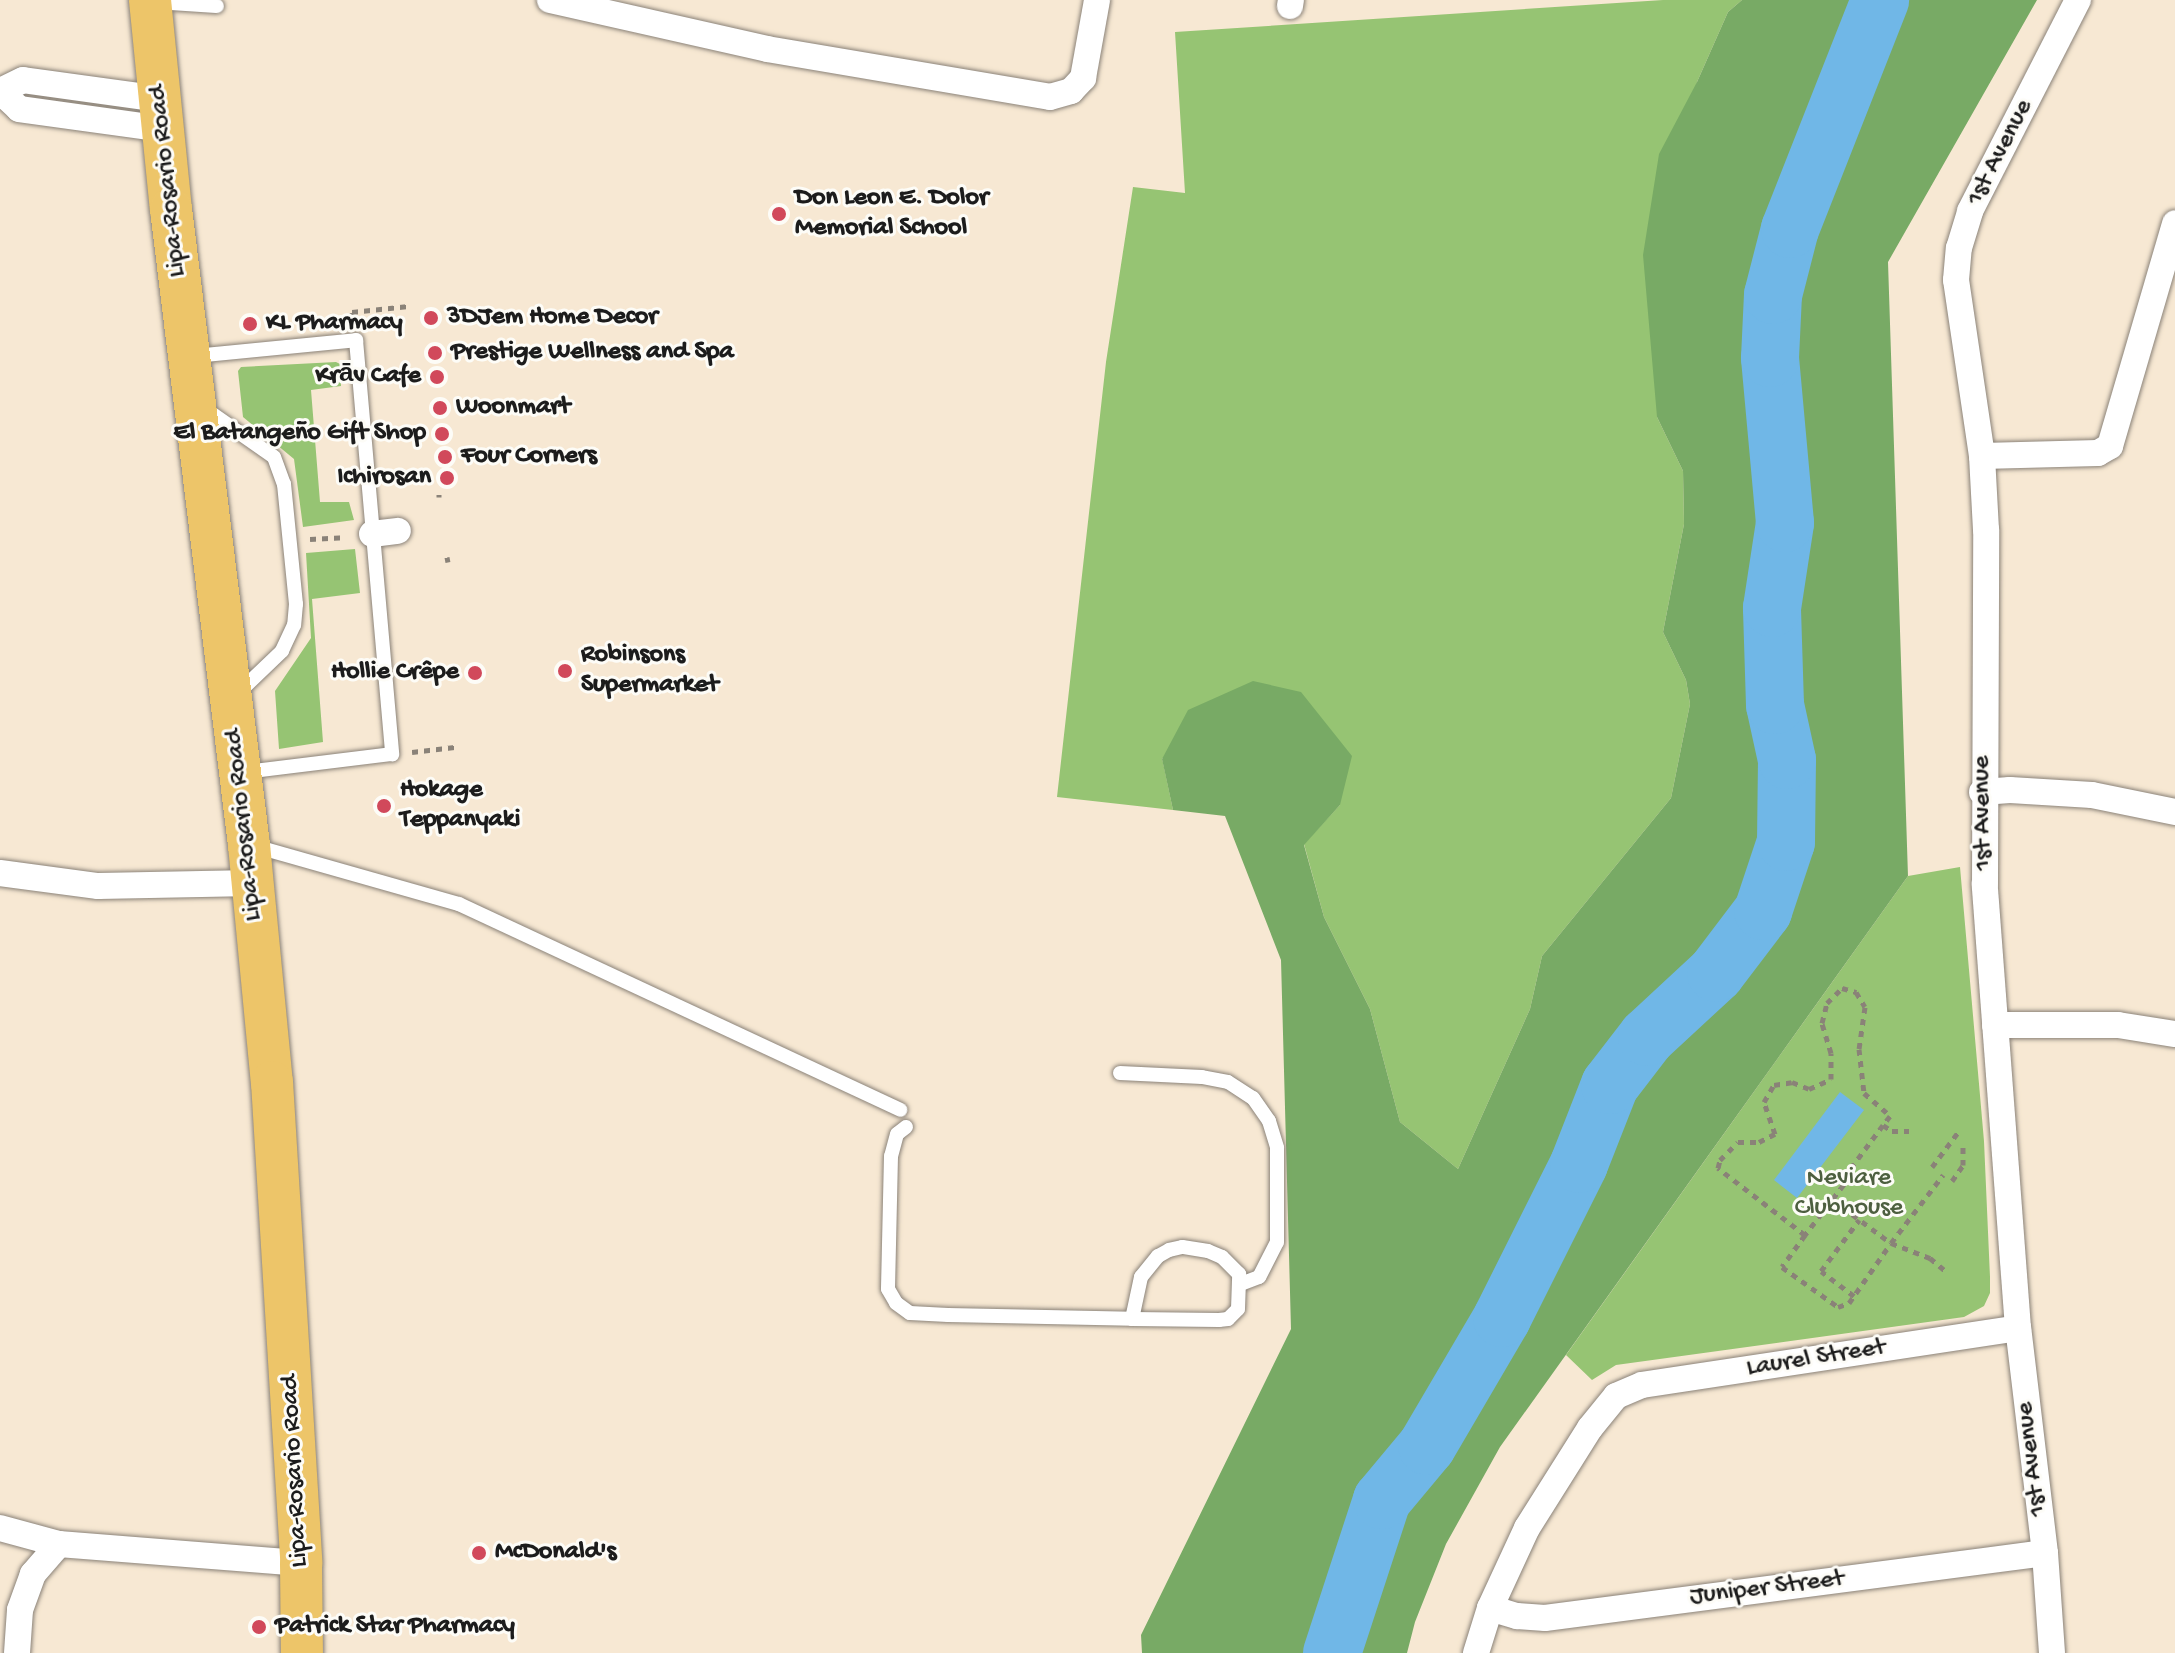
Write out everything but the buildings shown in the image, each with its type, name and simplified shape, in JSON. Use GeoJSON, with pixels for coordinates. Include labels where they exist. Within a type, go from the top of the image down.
{"type":"FeatureCollection","features":[{"type":"Feature","properties":{"kind":"main road","name":"Lipa-Rosario Road"},"geometry":{"type":"LineString","coordinates":[[150,1],[189,356],[251,864],[283,1230],[301,1563],[302,1653]]}},
{"type":"Feature","properties":{"kind":"street"},"geometry":{"type":"LineString","coordinates":[[550,0],[756,47],[1050,97],[1071,91],[1083,78],[1097,0]]}},
{"type":"Feature","properties":{"kind":"street","name":"1st Avenue"},"geometry":{"type":"LineString","coordinates":[[2052,1653],[2045,1553],[2018,1328],[1995,1025],[1982,792],[1986,530],[1982,456],[1959,313],[1959,248],[1970,211],[2078,0]]}},
{"type":"Feature","properties":{"kind":"street"},"geometry":{"type":"LineString","coordinates":[[23,80],[162,114],[19,109],[0,91],[23,80]]}},
{"type":"Feature","properties":{"kind":"street"},"geometry":{"type":"LineString","coordinates":[[1982,456],[2098,453],[2110,446],[2175,223]]}},
{"type":"Feature","properties":{"kind":"street"},"geometry":{"type":"LineString","coordinates":[[372,534],[398,531]]}},
{"type":"Feature","properties":{"kind":"street"},"geometry":{"type":"LineString","coordinates":[[1982,792],[2010,790],[2092,795],[2175,812]]}},
{"type":"Feature","properties":{"kind":"street"},"geometry":{"type":"LineString","coordinates":[[0,873],[98,886],[251,864]]}},
{"type":"Feature","properties":{"kind":"street"},"geometry":{"type":"LineString","coordinates":[[1995,1025],[2118,1025],[2175,1034]]}},
{"type":"Feature","properties":{"kind":"street","name":"Laurel Street"},"geometry":{"type":"LineString","coordinates":[[1490,1608],[1527,1528],[1590,1428],[1616,1396],[1642,1385],[2018,1328]]}},
{"type":"Feature","properties":{"kind":"street"},"geometry":{"type":"LineString","coordinates":[[0,1528],[59,1544],[301,1563]]}},
{"type":"Feature","properties":{"kind":"street"},"geometry":{"type":"LineString","coordinates":[[17,1653],[20,1610],[33,1574],[59,1544]]}},
{"type":"Feature","properties":{"kind":"street","name":"Juniper Street"},"geometry":{"type":"LineString","coordinates":[[1490,1608],[1517,1616],[1545,1618],[2045,1553]]}},
{"type":"Feature","properties":{"kind":"street"},"geometry":{"type":"LineString","coordinates":[[1476,1653],[1490,1608]]}},
{"type":"Feature","properties":{"kind":"lane"},"geometry":{"type":"LineString","coordinates":[[150,1],[217,6]]}},
{"type":"Feature","properties":{"kind":"lane"},"geometry":{"type":"LineString","coordinates":[[189,356],[356,340],[392,754],[241,772]]}},
{"type":"Feature","properties":{"kind":"lane"},"geometry":{"type":"LineString","coordinates":[[195,402],[256,443],[279,464],[289,541],[296,604],[292,632],[282,651],[231,700]]}},
{"type":"Feature","properties":{"kind":"lane"},"geometry":{"type":"LineString","coordinates":[[251,864],[459,904],[900,1110]]}},
{"type":"Feature","properties":{"kind":"lane"},"geometry":{"type":"LineString","coordinates":[[1120,1073],[1228,1082],[1253,1098],[1269,1121],[1277,1148],[1277,1242],[1259,1277],[1241,1284]]}},
{"type":"Feature","properties":{"kind":"lane"},"geometry":{"type":"LineString","coordinates":[[906,1127],[897,1134],[891,1156],[888,1289],[896,1303],[910,1313],[948,1315],[1132,1319],[1228,1319],[1238,1309],[1239,1274],[1222,1257],[1197,1248],[1169,1250],[1158,1256],[1141,1277],[1132,1319]]}},
{"type":"Feature","properties":{"kind":"path"},"geometry":{"type":"LineString","coordinates":[[356,340],[352,312],[409,306]]}},
{"type":"Feature","properties":{"kind":"path"},"geometry":{"type":"LineString","coordinates":[[289,541],[372,534]]}},
{"type":"Feature","properties":{"kind":"path"},"geometry":{"type":"LineString","coordinates":[[392,754],[455,747]]}},
{"type":"Feature","properties":{"kind":"path"},"geometry":{"type":"LineString","coordinates":[[1805,1235],[1718,1168],[1720,1160],[1738,1142],[1759,1142],[1775,1134],[1764,1102],[1774,1085],[1792,1082],[1809,1089],[1831,1079],[1831,1053],[1822,1023],[1827,1003],[1842,988],[1856,992],[1863,1001],[1859,1049],[1862,1080],[1869,1100],[1890,1116],[1848,1172],[1851,1175],[1782,1267],[1831,1304],[1846,1306],[1943,1175]]}},
{"type":"Feature","properties":{"kind":"path"},"geometry":{"type":"LineString","coordinates":[[1883,1125],[1892,1131],[1909,1131]]}},
{"type":"Feature","properties":{"kind":"path"},"geometry":{"type":"LineString","coordinates":[[1932,1167],[1959,1131]]}},
{"type":"Feature","properties":{"kind":"path"},"geometry":{"type":"LineString","coordinates":[[1952,1181],[1963,1165],[1963,1142]]}},
{"type":"Feature","properties":{"kind":"path"},"geometry":{"type":"LineString","coordinates":[[1833,1200],[1891,1243],[1930,1258],[1948,1273]]}},
{"type":"Feature","properties":{"kind":"path"},"geometry":{"type":"LineString","coordinates":[[1854,1296],[1821,1271],[1859,1220]]}},
{"type":"Feature","properties":{"kind":"green space"},"geometry":{"type":"Polygon","coordinates":[[[1663,0],[1742,0],[1728,12],[1697,82],[1657,417],[1683,471],[1684,524],[1663,632],[1686,680],[1690,704],[1671,798],[1542,956],[1530,1009],[1458,1169],[1400,1122],[1370,1009],[1324,917],[1304,844],[1340,805],[1162,758],[1173,810],[1057,797],[1106,362],[1133,187],[1185,193],[1175,32],[1663,0]]]}},
{"type":"Feature","properties":{"kind":"green space"},"geometry":{"type":"Polygon","coordinates":[[[1742,0],[2037,0],[1888,262],[1908,876],[1500,1447],[1446,1544],[1415,1622],[1407,1653],[1142,1653],[1141,1635],[1291,1329],[1281,960],[1225,816],[1173,810],[1162,759],[1188,710],[1253,681],[1301,692],[1352,756],[1340,805],[1304,845],[1324,917],[1370,1009],[1400,1122],[1458,1169],[1530,1009],[1542,956],[1671,798],[1690,704],[1686,680],[1663,632],[1684,524],[1683,471],[1657,417],[1643,255],[1659,154],[1697,82],[1728,12],[1742,0]]]}},
{"type":"Feature","properties":{"kind":"green space"},"geometry":{"type":"Polygon","coordinates":[[[340,364],[341,386],[311,390],[320,502],[349,502],[354,520],[303,527],[294,459],[243,417],[238,371],[241,367],[340,364]]]}},
{"type":"Feature","properties":{"kind":"green space"},"geometry":{"type":"Polygon","coordinates":[[[355,549],[360,593],[312,599],[323,742],[279,749],[275,691],[311,638],[306,553],[355,549]]]}},
{"type":"Feature","properties":{"kind":"green space","name":"Neviare Clubhouse"},"geometry":{"type":"Polygon","coordinates":[[[1960,867],[1984,1141],[1990,1293],[1984,1306],[1964,1317],[1616,1365],[1592,1380],[1566,1355],[1908,876],[1960,867]]]}},
{"type":"Feature","properties":{"kind":"water"},"geometry":{"type":"Polygon","coordinates":[[[1840,1092],[1864,1110],[1797,1198],[1774,1180],[1840,1092]]]}},
{"type":"Feature","properties":{"kind":"waterway"},"geometry":{"type":"LineString","coordinates":[[1332,1653],[1382,1500],[1427,1446],[1502,1318],[1579,1164],[1610,1085],[1647,1037],[1716,973],[1763,911],[1786,842],[1787,760],[1775,705],[1772,608],[1785,523],[1770,358],[1773,295],[1790,229],[1880,0]]}},
{"type":"Feature","properties":{"kind":"place","name":"Don Leon E. Dolor Memorial School"},"geometry":{"type":"Point","coordinates":[779,214]}},
{"type":"Feature","properties":{"kind":"place","name":"3DJem Home Decor"},"geometry":{"type":"Point","coordinates":[431,318]}},
{"type":"Feature","properties":{"kind":"place","name":"KL Pharmacy"},"geometry":{"type":"Point","coordinates":[250,324]}},
{"type":"Feature","properties":{"kind":"place","name":"Prestige Wellness and Spa"},"geometry":{"type":"Point","coordinates":[435,353]}},
{"type":"Feature","properties":{"kind":"place","name":"Krāv Cafe"},"geometry":{"type":"Point","coordinates":[437,377]}},
{"type":"Feature","properties":{"kind":"place","name":"Woonmart"},"geometry":{"type":"Point","coordinates":[440,408]}},
{"type":"Feature","properties":{"kind":"place","name":"El Batangeño Gift Shop"},"geometry":{"type":"Point","coordinates":[442,434]}},
{"type":"Feature","properties":{"kind":"place","name":"Four Corners"},"geometry":{"type":"Point","coordinates":[445,457]}},
{"type":"Feature","properties":{"kind":"place","name":"Ichirosan"},"geometry":{"type":"Point","coordinates":[447,478]}},
{"type":"Feature","properties":{"kind":"place","name":"Robinsons Supermarket"},"geometry":{"type":"Point","coordinates":[565,671]}},
{"type":"Feature","properties":{"kind":"place","name":"Hollie Crêpe"},"geometry":{"type":"Point","coordinates":[475,673]}},
{"type":"Feature","properties":{"kind":"place","name":"Hokage Teppanyaki"},"geometry":{"type":"Point","coordinates":[384,806]}},
{"type":"Feature","properties":{"kind":"place","name":"McDonald's"},"geometry":{"type":"Point","coordinates":[479,1553]}},
{"type":"Feature","properties":{"kind":"place","name":"Patrick Star Pharmacy"},"geometry":{"type":"Point","coordinates":[259,1627]}}]}
